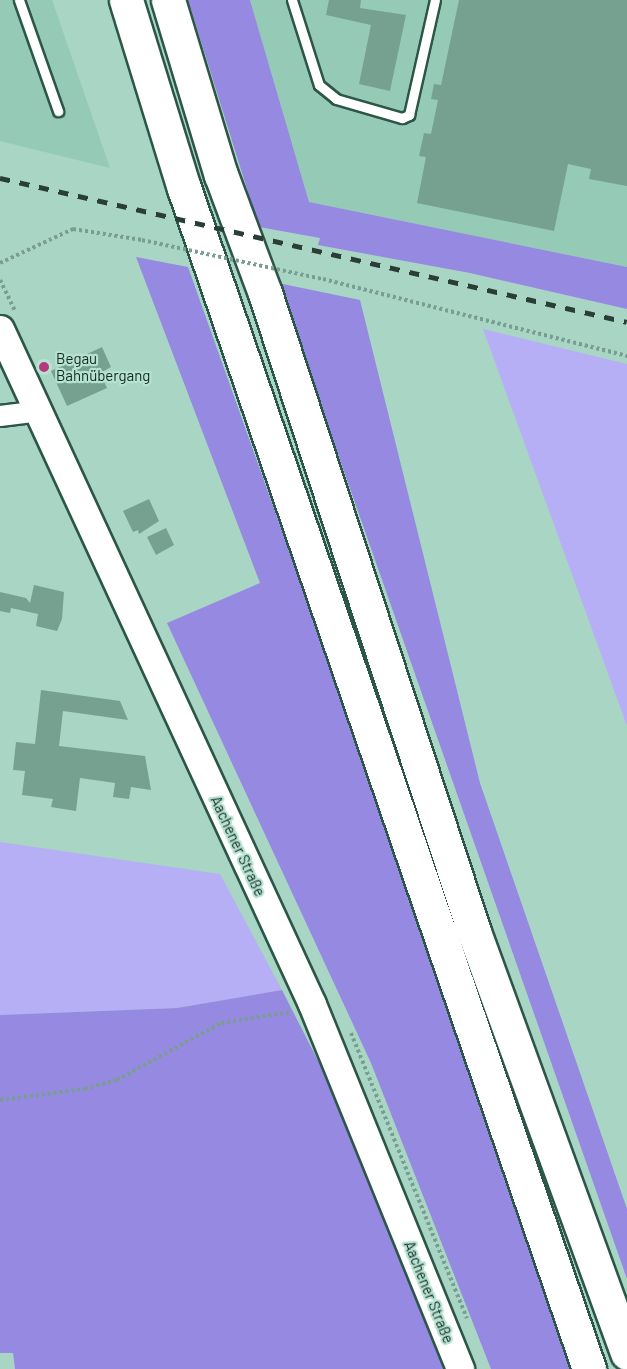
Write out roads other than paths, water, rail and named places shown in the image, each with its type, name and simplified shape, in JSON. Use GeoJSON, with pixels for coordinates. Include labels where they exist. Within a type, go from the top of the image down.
{"type":"FeatureCollection","features":[{"type":"Feature","properties":{"kind":"highway"},"geometry":{"type":"LineString","coordinates":[[126,0],[188,200],[589,1369]]}},
{"type":"Feature","properties":{"kind":"highway"},"geometry":{"type":"LineString","coordinates":[[168,0],[221,175],[265,293],[474,932],[627,1353]]}},
{"type":"Feature","properties":{"kind":"main road","name":"Aachener Straße"},"geometry":{"type":"LineString","coordinates":[[0,329],[312,1004],[460,1369]]}},
{"type":"Feature","properties":{"kind":"street"},"geometry":{"type":"LineString","coordinates":[[0,416],[39,411]]}},
{"type":"Feature","properties":{"kind":"lane"},"geometry":{"type":"LineString","coordinates":[[19,0],[58,111]]}},
{"type":"Feature","properties":{"kind":"lane"},"geometry":{"type":"LineString","coordinates":[[292,0],[319,85],[336,99],[402,118],[409,115],[435,0]]}},
{"type":"Feature","properties":{"kind":"railway"},"geometry":{"type":"LineString","coordinates":[[0,178],[627,322]]}},
{"type":"Feature","properties":{"kind":"place","name":"Begau Bahnübergang"},"geometry":{"type":"Point","coordinates":[44,367]}}]}
